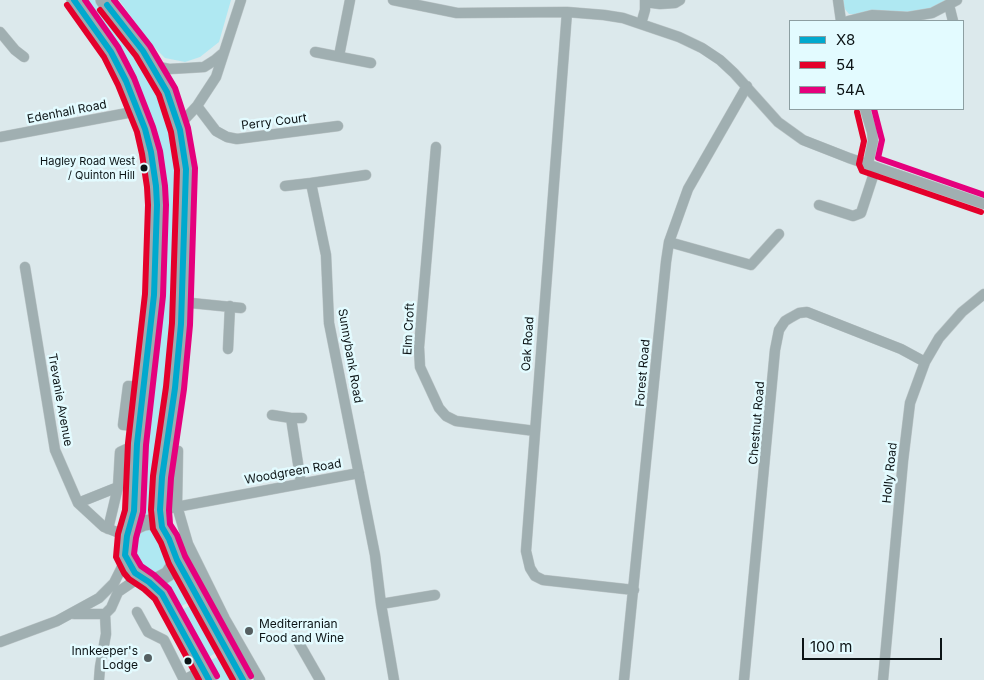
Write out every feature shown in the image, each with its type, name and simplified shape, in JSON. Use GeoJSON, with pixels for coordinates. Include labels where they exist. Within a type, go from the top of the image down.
{"type":"FeatureCollection","features":[{"type":"Feature","properties":{"kind":"highway"},"geometry":{"type":"LineString","coordinates":[[74,0],[111,52],[126,81],[151,152],[157,204],[154,295],[137,444],[134,511],[125,555],[131,568],[162,594],[206,675]]}},
{"type":"Feature","properties":{"kind":"highway"},"geometry":{"type":"LineString","coordinates":[[103,0],[143,51],[159,76],[167,92],[180,130],[186,169],[181,302],[175,388],[162,477],[160,510],[162,528],[169,539],[177,560],[219,622],[243,680]]}},
{"type":"Feature","properties":{"kind":"highway"},"geometry":{"type":"LineString","coordinates":[[128,533],[151,522],[162,528]]}},
{"type":"Feature","properties":{"kind":"highway"},"geometry":{"type":"LineString","coordinates":[[145,580],[157,580],[168,574],[177,560]]}},
{"type":"Feature","properties":{"kind":"street"},"geometry":{"type":"LineString","coordinates":[[180,130],[184,120],[197,106],[216,77],[241,0]]}},
{"type":"Feature","properties":{"kind":"street"},"geometry":{"type":"LineString","coordinates":[[339,56],[350,0]]}},
{"type":"Feature","properties":{"kind":"street"},"geometry":{"type":"LineString","coordinates":[[392,0],[457,13],[567,12],[604,15],[641,24],[679,37],[702,48],[727,66],[778,122],[803,140],[872,166],[984,204]]}},
{"type":"Feature","properties":{"kind":"street"},"geometry":{"type":"LineString","coordinates":[[641,24],[645,1],[660,4],[675,3],[680,0]]}},
{"type":"Feature","properties":{"kind":"street"},"geometry":{"type":"LineString","coordinates":[[838,0],[841,20]]}},
{"type":"Feature","properties":{"kind":"street"},"geometry":{"type":"LineString","coordinates":[[852,20],[872,15],[908,17],[932,13],[953,2],[953,20]]}},
{"type":"Feature","properties":{"kind":"street","name":"Oak Road"},"geometry":{"type":"LineString","coordinates":[[567,12],[526,551],[527,560],[535,576],[543,580],[634,590]]}},
{"type":"Feature","properties":{"kind":"street"},"geometry":{"type":"LineString","coordinates":[[0,32],[15,50],[24,57]]}},
{"type":"Feature","properties":{"kind":"street"},"geometry":{"type":"LineString","coordinates":[[143,51],[159,66],[169,69],[204,67],[223,53]]}},
{"type":"Feature","properties":{"kind":"street"},"geometry":{"type":"LineString","coordinates":[[315,52],[371,63]]}},
{"type":"Feature","properties":{"kind":"street","name":"Forest Road"},"geometry":{"type":"LineString","coordinates":[[624,680],[669,242],[688,189],[747,86]]}},
{"type":"Feature","properties":{"kind":"street","name":"Perry Court"},"geometry":{"type":"LineString","coordinates":[[197,106],[216,131],[227,137],[237,139],[338,126]]}},
{"type":"Feature","properties":{"kind":"street"},"geometry":{"type":"LineString","coordinates":[[818,205],[852,216],[861,213],[872,166],[872,132],[865,110]]}},
{"type":"Feature","properties":{"kind":"street","name":"Edenhall Road"},"geometry":{"type":"LineString","coordinates":[[0,137],[138,111]]}},
{"type":"Feature","properties":{"kind":"street","name":"Elm Croft"},"geometry":{"type":"LineString","coordinates":[[436,146],[418,347],[420,367],[439,408],[446,416],[456,421],[535,431]]}},
{"type":"Feature","properties":{"kind":"street"},"geometry":{"type":"LineString","coordinates":[[285,186],[311,184],[366,175]]}},
{"type":"Feature","properties":{"kind":"street","name":"Sunnybank Road"},"geometry":{"type":"LineString","coordinates":[[311,184],[326,255],[329,323],[359,473]]}},
{"type":"Feature","properties":{"kind":"street"},"geometry":{"type":"LineString","coordinates":[[669,242],[751,265],[779,234]]}},
{"type":"Feature","properties":{"kind":"street","name":"Trevanie Avenue"},"geometry":{"type":"LineString","coordinates":[[25,267],[54,450],[78,503],[91,517],[108,529],[128,533]]}},
{"type":"Feature","properties":{"kind":"street","name":"Holly Road"},"geometry":{"type":"LineString","coordinates":[[883,680],[910,403],[925,362],[939,338],[962,312],[984,294]]}},
{"type":"Feature","properties":{"kind":"street"},"geometry":{"type":"LineString","coordinates":[[181,302],[241,308]]}},
{"type":"Feature","properties":{"kind":"street"},"geometry":{"type":"LineString","coordinates":[[228,350],[230,306]]}},
{"type":"Feature","properties":{"kind":"street","name":"Chestnut Road"},"geometry":{"type":"LineString","coordinates":[[744,680],[779,330],[785,321],[799,313],[807,312],[901,349],[925,362]]}},
{"type":"Feature","properties":{"kind":"street"},"geometry":{"type":"LineString","coordinates":[[272,415],[297,418],[301,484]]}},
{"type":"Feature","properties":{"kind":"street"},"geometry":{"type":"LineString","coordinates":[[108,529],[118,487],[120,452],[137,444]]}},
{"type":"Feature","properties":{"kind":"street"},"geometry":{"type":"LineString","coordinates":[[166,449],[178,451],[177,506],[188,544],[219,622],[260,680]]}},
{"type":"Feature","properties":{"kind":"street","name":"Woodgreen Road"},"geometry":{"type":"LineString","coordinates":[[160,510],[359,473],[394,680]]}},
{"type":"Feature","properties":{"kind":"street"},"geometry":{"type":"LineString","coordinates":[[78,503],[118,487]]}},
{"type":"Feature","properties":{"kind":"street"},"geometry":{"type":"LineString","coordinates":[[0,642],[57,621],[101,596],[114,583],[125,555]]}},
{"type":"Feature","properties":{"kind":"street"},"geometry":{"type":"LineString","coordinates":[[67,615],[82,613],[104,614],[111,608],[118,592],[145,580]]}},
{"type":"Feature","properties":{"kind":"street"},"geometry":{"type":"LineString","coordinates":[[381,604],[435,595]]}},
{"type":"Feature","properties":{"kind":"street"},"geometry":{"type":"LineString","coordinates":[[101,596],[109,596],[114,602]]}},
{"type":"Feature","properties":{"kind":"street"},"geometry":{"type":"LineString","coordinates":[[99,680],[106,634],[104,614],[98,604],[101,596]]}},
{"type":"Feature","properties":{"kind":"street"},"geometry":{"type":"LineString","coordinates":[[137,612],[148,632],[164,640],[184,680],[206,675]]}},
{"type":"Feature","properties":{"kind":"street"},"geometry":{"type":"LineString","coordinates":[[296,638],[320,680]]}},
{"type":"Feature","properties":{"kind":"shaded area"},"geometry":{"type":"Polygon","coordinates":[[[81,0],[95,0],[135,49],[154,82],[167,112],[176,148],[180,182],[171,361],[158,453],[152,517],[144,518],[141,513],[145,432],[161,281],[165,223],[163,190],[156,139],[143,99],[122,59],[81,0]]]}},
{"type":"Feature","properties":{"kind":"shaded area"},"geometry":{"type":"Polygon","coordinates":[[[119,0],[231,0],[219,42],[200,57],[185,62],[165,58],[151,44],[119,0]]]}},
{"type":"Feature","properties":{"kind":"shaded area"},"geometry":{"type":"Polygon","coordinates":[[[842,0],[948,0],[931,11],[909,14],[849,14],[844,8],[842,0]]]}},
{"type":"Feature","properties":{"kind":"shaded area"},"geometry":{"type":"Polygon","coordinates":[[[149,529],[159,533],[168,552],[168,558],[161,571],[149,575],[140,571],[132,555],[133,538],[136,534],[149,529]]]}},
{"type":"Feature","properties":{"kind":"shaded area"},"geometry":{"type":"Polygon","coordinates":[[[177,570],[193,600],[176,609],[160,584],[177,570]]]}},
{"type":"Feature","properties":{"kind":"shaded area"},"geometry":{"type":"Polygon","coordinates":[[[195,603],[222,649],[204,660],[178,612],[195,603]]]}},
{"type":"Feature","properties":{"kind":"shaded area"},"geometry":{"type":"Polygon","coordinates":[[[224,653],[238,680],[215,680],[206,663],[224,653]]]}},
{"type":"Feature","properties":{"kind":"transit line","name":"X8"},"geometry":{"type":"LineString","coordinates":[[74,0],[111,52],[126,81],[145,129],[151,152],[156,186],[154,295],[137,444],[134,511],[127,536],[125,555],[135,573],[162,594],[209,680]]}},
{"type":"Feature","properties":{"kind":"transit line","name":"54A"},"geometry":{"type":"LineString","coordinates":[[85,0],[118,47],[134,78],[160,151],[165,186],[163,296],[146,445],[143,512],[134,554],[141,566],[169,589],[217,676]]}},
{"type":"Feature","properties":{"kind":"transit line","name":"54A"},"geometry":{"type":"LineString","coordinates":[[114,0],[150,46],[175,88],[188,128],[195,168],[190,325],[184,389],[171,478],[170,524],[177,535],[185,556],[251,676]]}},
{"type":"Feature","properties":{"kind":"transit line","name":"54"},"geometry":{"type":"LineString","coordinates":[[67,5],[104,57],[118,85],[137,132],[147,187],[145,294],[128,443],[125,510],[118,534],[116,557],[129,579],[155,599],[199,680]]}},
{"type":"Feature","properties":{"kind":"transit line","name":"X8"},"geometry":{"type":"LineString","coordinates":[[107,5],[143,51],[167,92],[180,130],[186,169],[181,324],[175,388],[162,477],[160,510],[162,527],[177,560],[243,680]]}},
{"type":"Feature","properties":{"kind":"transit line","name":"54"},"geometry":{"type":"LineString","coordinates":[[100,10],[136,56],[159,95],[171,132],[177,170],[172,323],[166,387],[153,476],[151,510],[153,529],[169,564],[233,680]]}},
{"type":"Feature","properties":{"kind":"transit line","name":"54A"},"geometry":{"type":"LineString","coordinates":[[874,110],[882,140],[878,158],[984,195]]}},
{"type":"Feature","properties":{"kind":"transit line","name":"54"},"geometry":{"type":"LineString","coordinates":[[857,112],[864,141],[859,164],[862,171],[981,212]]}},
{"type":"Feature","properties":{"kind":"place","name":"Hagley Road West / Quinton Hill"},"geometry":{"type":"Point","coordinates":[144,168]}},
{"type":"Feature","properties":{"kind":"place","name":"Mediterranian Food and Wine"},"geometry":{"type":"Point","coordinates":[249,631]}},
{"type":"Feature","properties":{"kind":"place","name":"Innkeeper's Lodge"},"geometry":{"type":"Point","coordinates":[148,658]}}]}
